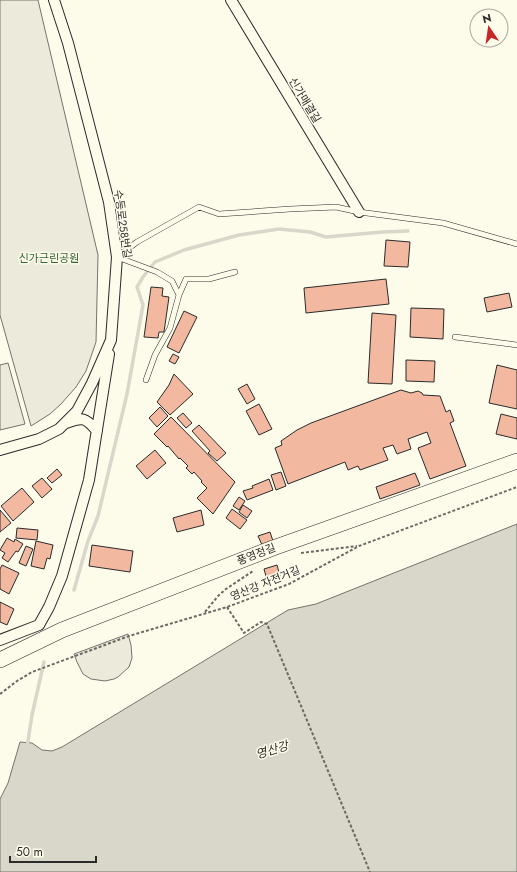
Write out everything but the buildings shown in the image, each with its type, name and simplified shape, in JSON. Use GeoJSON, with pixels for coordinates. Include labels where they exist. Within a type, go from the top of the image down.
{"type":"FeatureCollection","features":[{"type":"Feature","properties":{"kind":"street","name":"수등로258번길"},"geometry":{"type":"LineString","coordinates":[[0,450],[39,439],[58,429],[64,424],[77,411],[92,383],[111,340],[117,257],[109,202],[68,43],[54,0]]}},
{"type":"Feature","properties":{"kind":"street","name":"신가매결길"},"geometry":{"type":"LineString","coordinates":[[231,0],[359,212]]}},
{"type":"Feature","properties":{"kind":"street"},"geometry":{"type":"LineString","coordinates":[[0,640],[39,625],[49,607],[62,576],[89,480],[111,340]]}},
{"type":"Feature","properties":{"kind":"street"},"geometry":{"type":"LineString","coordinates":[[64,424],[78,419],[88,421],[97,431]]}},
{"type":"Feature","properties":{"kind":"street","name":"풍영정길"},"geometry":{"type":"LineString","coordinates":[[0,660],[62,630],[273,548],[517,461]]}},
{"type":"Feature","properties":{"kind":"lane"},"geometry":{"type":"LineString","coordinates":[[117,257],[137,242],[199,207],[219,214],[336,207],[359,212],[443,223],[517,244]]}},
{"type":"Feature","properties":{"kind":"lane"},"geometry":{"type":"LineString","coordinates":[[117,257],[157,272],[172,281],[179,295]]}},
{"type":"Feature","properties":{"kind":"lane"},"geometry":{"type":"LineString","coordinates":[[146,380],[155,355],[170,328],[179,295],[186,279],[209,279],[235,272]]}},
{"type":"Feature","properties":{"kind":"lane"},"geometry":{"type":"LineString","coordinates":[[455,336],[517,345]]}},
{"type":"Feature","properties":{"kind":"path","name":"영산강 자전거길"},"geometry":{"type":"LineString","coordinates":[[0,694],[32,672],[129,636],[227,607],[289,584],[359,546],[517,487]]}},
{"type":"Feature","properties":{"kind":"path"},"geometry":{"type":"LineString","coordinates":[[296,553],[359,546]]}},
{"type":"Feature","properties":{"kind":"path"},"geometry":{"type":"LineString","coordinates":[[205,613],[218,596],[254,570]]}},
{"type":"Feature","properties":{"kind":"path"},"geometry":{"type":"LineString","coordinates":[[227,607],[244,633],[261,622],[267,624],[370,872]]}},
{"type":"Feature","properties":{"kind":"green space","name":"신가근린공원"},"geometry":{"type":"Polygon","coordinates":[[[0,0],[38,0],[98,255],[96,342],[86,371],[76,387],[61,404],[50,414],[31,426],[0,315],[0,0]]]}},
{"type":"Feature","properties":{"kind":"green space"},"geometry":{"type":"Polygon","coordinates":[[[8,363],[25,424],[0,430],[0,365],[8,363]]]}},
{"type":"Feature","properties":{"kind":"shaded area"},"geometry":{"type":"Polygon","coordinates":[[[128,634],[132,658],[129,667],[118,677],[105,681],[91,679],[83,674],[74,654],[128,634]]]}},
{"type":"Feature","properties":{"kind":"water","name":"영산강"},"geometry":{"type":"Polygon","coordinates":[[[517,524],[517,872],[0,872],[0,799],[8,783],[20,742],[32,743],[42,750],[52,751],[62,747],[288,610],[316,604],[517,524]]]}},
{"type":"Feature","properties":{"kind":"waterway"},"geometry":{"type":"LineString","coordinates":[[74,590],[88,541],[98,516],[127,394],[143,305],[137,287],[155,262],[184,250],[239,235],[279,229],[310,232],[326,237],[408,231]]}},
{"type":"Feature","properties":{"kind":"waterway"},"geometry":{"type":"LineString","coordinates":[[27,747],[32,715],[44,662]]}}]}
